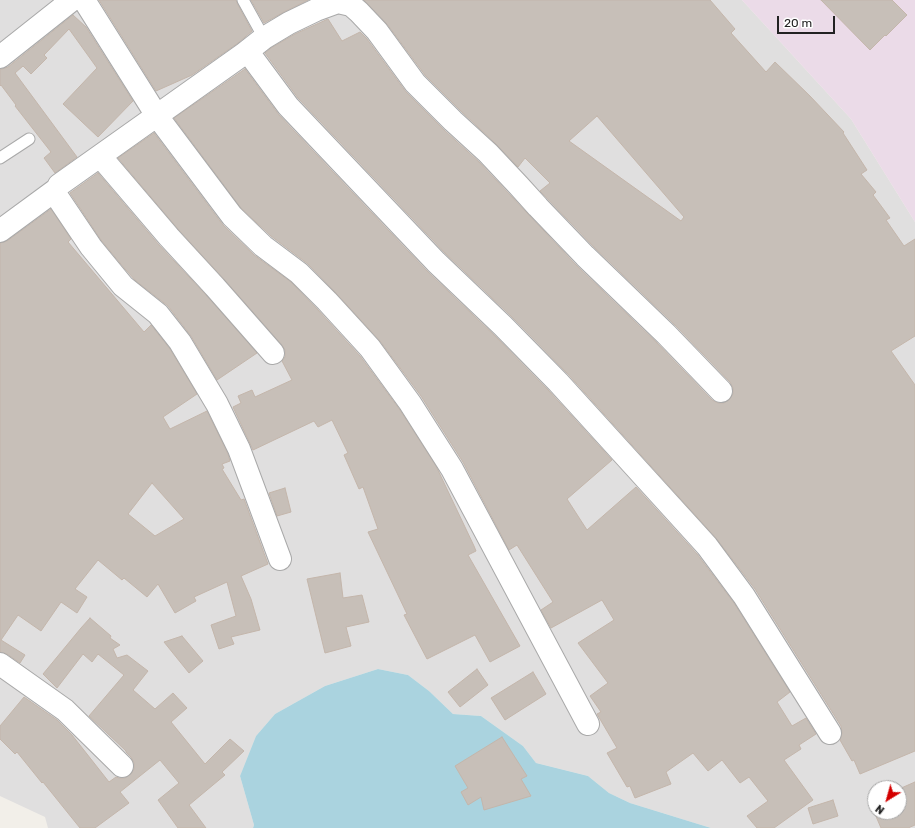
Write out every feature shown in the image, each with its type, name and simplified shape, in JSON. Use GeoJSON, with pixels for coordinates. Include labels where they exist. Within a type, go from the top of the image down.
{"type":"FeatureCollection","features":[{"type":"Feature","properties":{"kind":"street"},"geometry":{"type":"LineString","coordinates":[[0,57],[72,0]]}},
{"type":"Feature","properties":{"kind":"street"},"geometry":{"type":"LineString","coordinates":[[84,0],[157,116],[232,216],[263,246],[299,273],[327,301],[370,348],[410,403],[452,469],[588,724]]}},
{"type":"Feature","properties":{"kind":"street"},"geometry":{"type":"LineString","coordinates":[[0,231],[57,189],[60,185],[264,38],[289,23],[316,10],[338,2],[351,5],[359,12],[377,31],[415,83],[488,153],[585,256],[666,334],[721,391]]}},
{"type":"Feature","properties":{"kind":"street"},"geometry":{"type":"LineString","coordinates":[[245,53],[251,56],[288,106],[436,262],[503,326],[558,382],[708,546],[744,596],[830,733]]}},
{"type":"Feature","properties":{"kind":"street"},"geometry":{"type":"LineString","coordinates":[[100,156],[169,237],[273,353]]}},
{"type":"Feature","properties":{"kind":"street"},"geometry":{"type":"LineString","coordinates":[[57,189],[56,195],[91,247],[123,286],[158,314],[180,342],[217,404],[239,449],[280,559]]}},
{"type":"Feature","properties":{"kind":"street"},"geometry":{"type":"LineString","coordinates":[[0,664],[65,710],[122,766]]}},
{"type":"Feature","properties":{"kind":"lane"},"geometry":{"type":"LineString","coordinates":[[243,0],[264,38]]}},
{"type":"Feature","properties":{"kind":"lane"},"geometry":{"type":"LineString","coordinates":[[0,158],[29,139]]}},
{"type":"Feature","properties":{"kind":"shaded area"},"geometry":{"type":"Polygon","coordinates":[[[0,0],[742,0],[851,119],[915,222],[915,828],[711,828],[630,803],[609,793],[588,776],[536,763],[523,746],[481,716],[453,714],[429,691],[408,675],[378,669],[325,686],[275,714],[256,736],[240,776],[254,825],[253,828],[48,828],[45,817],[0,796],[0,0]]]}},
{"type":"Feature","properties":{"kind":"shaded area"},"geometry":{"type":"Polygon","coordinates":[[[742,0],[915,0],[915,222],[851,119],[742,0]]]}},
{"type":"Feature","properties":{"kind":"water"},"geometry":{"type":"Polygon","coordinates":[[[378,669],[408,675],[429,691],[453,714],[481,716],[523,746],[536,763],[588,776],[609,793],[630,803],[711,828],[253,828],[254,825],[240,776],[256,736],[275,714],[325,686],[378,669]]]}},
{"type":"Feature","properties":{"kind":"building"},"geometry":{"type":"Polygon","coordinates":[[[99,0],[236,0],[252,31],[238,43],[192,75],[156,91],[99,0]]]}},
{"type":"Feature","properties":{"kind":"building"},"geometry":{"type":"Polygon","coordinates":[[[251,0],[308,0],[264,23],[251,0]]]}},
{"type":"Feature","properties":{"kind":"building"},"geometry":{"type":"Polygon","coordinates":[[[364,0],[710,0],[735,29],[731,33],[766,72],[775,62],[844,132],[843,133],[867,170],[861,174],[876,192],[873,195],[890,218],[886,220],[904,246],[915,239],[915,336],[891,351],[915,385],[915,751],[860,774],[854,760],[852,761],[840,740],[842,733],[841,726],[755,589],[716,538],[567,373],[512,317],[445,253],[298,98],[265,53],[295,34],[328,19],[342,41],[360,32],[367,39],[406,92],[479,162],[576,265],[657,343],[712,400],[718,403],[724,403],[729,400],[733,394],[733,388],[730,382],[675,325],[594,247],[540,191],[550,183],[525,158],[518,167],[425,75],[387,24],[364,0]],[[597,116],[569,141],[681,221],[684,217],[597,116]]]}},
{"type":"Feature","properties":{"kind":"building"},"geometry":{"type":"Polygon","coordinates":[[[821,0],[892,0],[907,15],[870,50],[821,0]]]}},
{"type":"Feature","properties":{"kind":"building"},"geometry":{"type":"Polygon","coordinates":[[[73,15],[86,27],[133,101],[98,137],[63,104],[97,68],[69,29],[44,55],[47,58],[31,74],[23,66],[15,73],[77,157],[55,173],[44,158],[51,152],[15,106],[16,105],[1,85],[0,86],[0,69],[8,67],[73,15]]]}},
{"type":"Feature","properties":{"kind":"building"},"geometry":{"type":"Polygon","coordinates":[[[245,69],[279,115],[427,271],[494,335],[549,391],[612,460],[567,499],[587,530],[636,487],[697,554],[734,603],[790,692],[777,702],[792,726],[806,718],[816,734],[799,745],[801,749],[784,760],[813,800],[774,828],[757,828],[747,816],[768,801],[749,777],[740,783],[722,760],[708,771],[693,753],[666,772],[671,784],[635,798],[630,786],[627,787],[607,753],[617,748],[597,714],[601,712],[590,696],[608,683],[578,643],[614,620],[602,600],[551,628],[541,610],[553,602],[517,545],[509,550],[463,462],[421,396],[380,341],[336,293],[308,264],[271,236],[241,208],[174,118],[245,69]]]}},
{"type":"Feature","properties":{"kind":"building"},"geometry":{"type":"Polygon","coordinates":[[[154,133],[223,225],[254,255],[291,282],[318,310],[360,356],[400,410],[436,466],[476,551],[468,555],[520,646],[490,662],[475,635],[427,659],[404,615],[407,614],[368,532],[378,529],[363,487],[359,489],[344,455],[348,453],[332,420],[318,427],[314,421],[253,450],[233,407],[241,403],[238,396],[252,390],[255,397],[292,380],[282,361],[285,357],[285,350],[224,279],[178,229],[118,158],[154,133]]]}},
{"type":"Feature","properties":{"kind":"building"},"geometry":{"type":"Polygon","coordinates":[[[98,173],[159,245],[206,295],[257,353],[217,380],[191,336],[168,306],[136,281],[125,269],[101,240],[70,193],[98,173]]]}},
{"type":"Feature","properties":{"kind":"building"},"geometry":{"type":"Polygon","coordinates":[[[51,209],[71,239],[68,242],[144,332],[151,325],[170,349],[197,394],[163,417],[170,429],[207,411],[230,461],[222,464],[224,468],[222,469],[241,500],[244,499],[268,564],[241,576],[251,599],[260,630],[231,637],[234,644],[219,649],[211,625],[236,616],[227,582],[194,597],[196,601],[175,613],[158,584],[147,597],[124,578],[122,580],[98,560],[75,589],[87,597],[77,613],[61,602],[41,631],[18,615],[1,640],[25,655],[20,663],[7,654],[0,652],[0,243],[7,241],[51,209]],[[152,483],[128,514],[155,536],[184,519],[152,483]]]}},
{"type":"Feature","properties":{"kind":"building"},"geometry":{"type":"Polygon","coordinates":[[[285,488],[291,512],[277,516],[269,493],[285,488]]]}},
{"type":"Feature","properties":{"kind":"building"},"geometry":{"type":"Polygon","coordinates":[[[340,573],[343,598],[362,595],[369,622],[346,627],[351,646],[325,653],[307,579],[340,573]]]}},
{"type":"Feature","properties":{"kind":"building"},"geometry":{"type":"Polygon","coordinates":[[[90,618],[111,636],[110,638],[120,645],[113,649],[117,658],[127,655],[148,671],[133,690],[155,709],[173,693],[187,708],[171,722],[205,764],[230,739],[244,751],[222,772],[225,775],[189,805],[206,828],[178,828],[158,800],[179,783],[160,760],[120,792],[129,803],[95,828],[80,828],[17,752],[15,754],[0,739],[0,726],[24,697],[57,720],[72,735],[109,782],[116,777],[125,778],[131,774],[134,769],[134,763],[131,757],[89,716],[124,675],[98,654],[92,662],[83,654],[57,688],[43,674],[90,618]]]}},
{"type":"Feature","properties":{"kind":"building"},"geometry":{"type":"Polygon","coordinates":[[[182,636],[203,661],[189,673],[164,642],[182,636]]]}},
{"type":"Feature","properties":{"kind":"building"},"geometry":{"type":"Polygon","coordinates":[[[477,669],[488,685],[460,707],[448,692],[477,669]]]}},
{"type":"Feature","properties":{"kind":"building"},"geometry":{"type":"Polygon","coordinates":[[[533,672],[546,694],[505,720],[491,698],[533,672]]]}},
{"type":"Feature","properties":{"kind":"building"},"geometry":{"type":"Polygon","coordinates":[[[502,737],[527,776],[521,779],[531,796],[484,810],[481,797],[468,805],[461,792],[468,788],[455,766],[502,737]]]}},
{"type":"Feature","properties":{"kind":"building"},"geometry":{"type":"Polygon","coordinates":[[[915,782],[915,825],[908,828],[881,828],[878,820],[907,820],[907,786],[915,782]]]}},
{"type":"Feature","properties":{"kind":"building"},"geometry":{"type":"Polygon","coordinates":[[[833,800],[838,816],[813,824],[808,808],[833,800]]]}}]}
